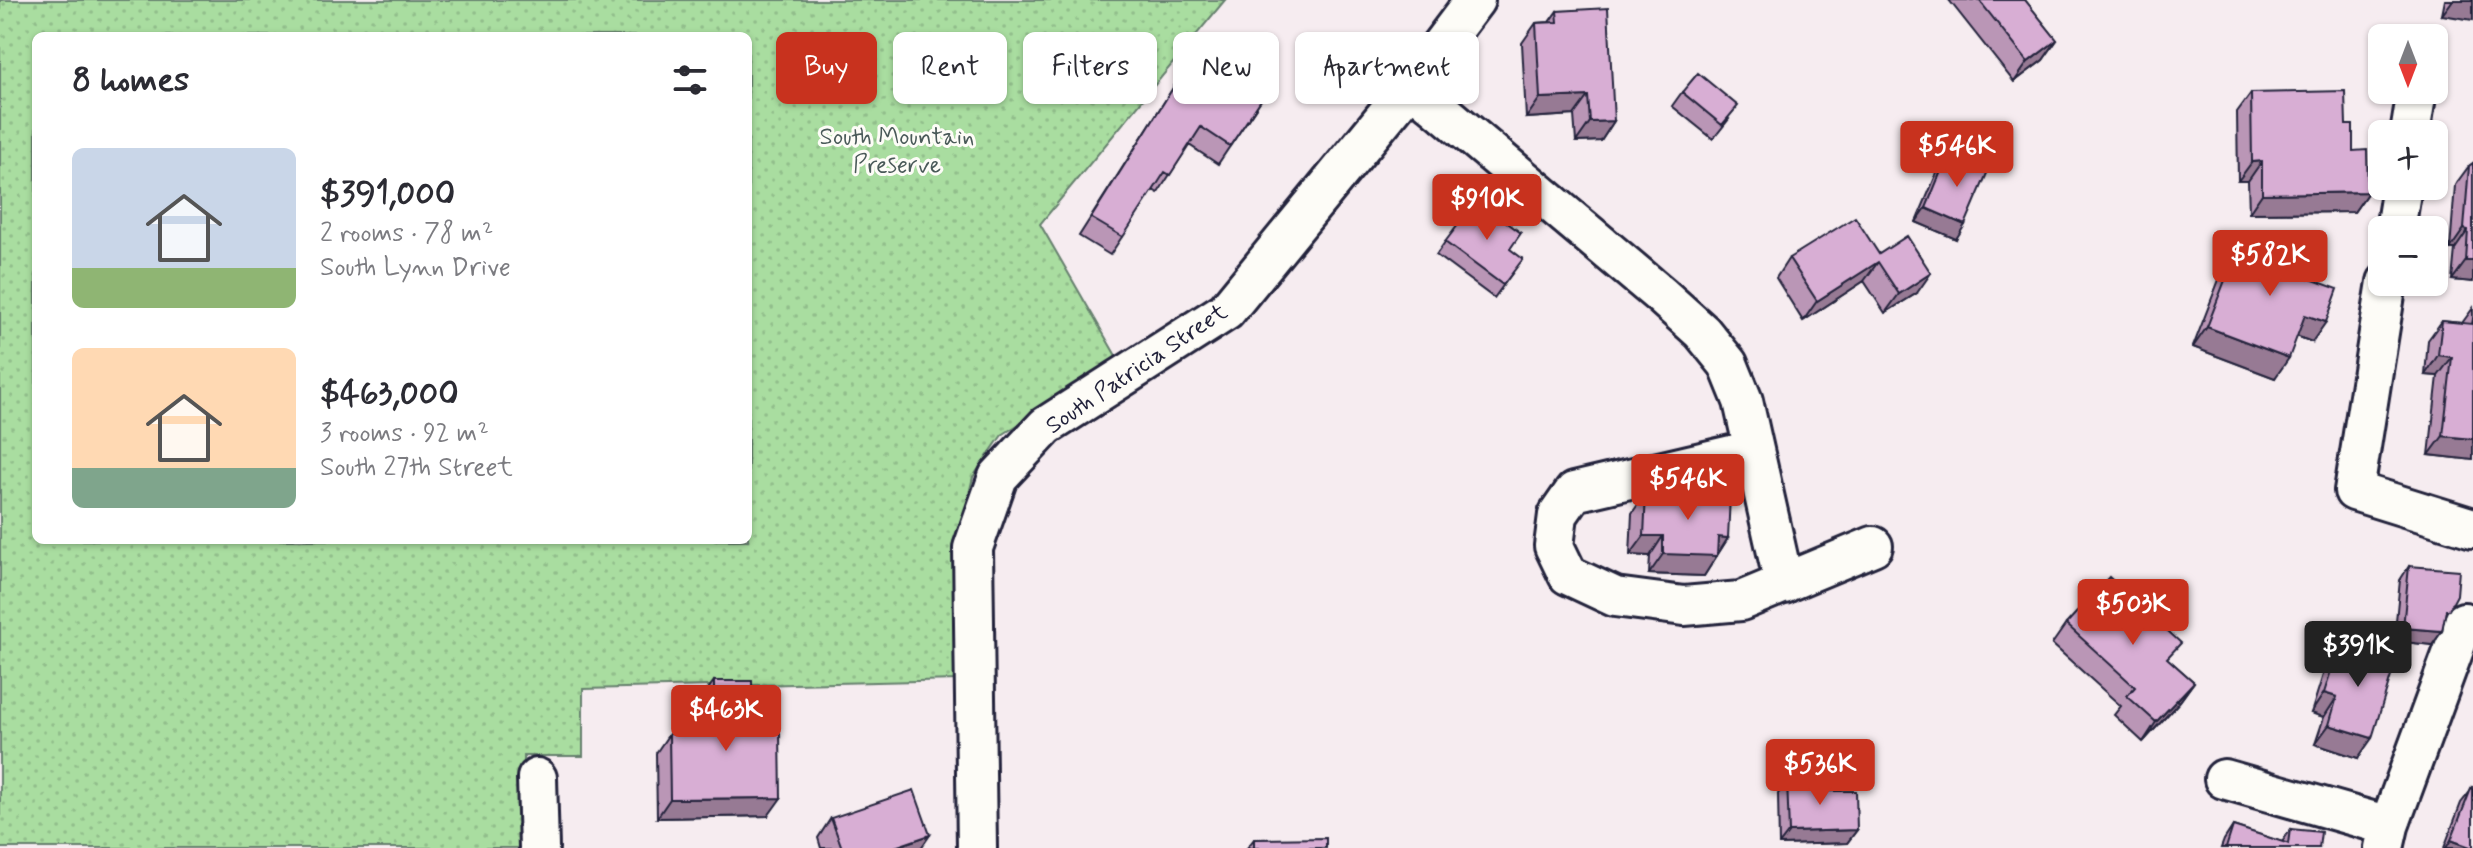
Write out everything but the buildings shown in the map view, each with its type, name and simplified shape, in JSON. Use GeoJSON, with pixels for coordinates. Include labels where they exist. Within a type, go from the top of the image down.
{"type":"FeatureCollection","features":[{"type":"Feature","properties":{"kind":"street","name":"South Patricia Street"},"geometry":{"type":"LineString","coordinates":[[1451,32],[1475,0]]}},
{"type":"Feature","properties":{"kind":"street","name":"South Patricia Street"},"geometry":{"type":"LineString","coordinates":[[977,848],[973,548],[998,477],[1046,426],[1226,311],[1395,104]]}},
{"type":"Feature","properties":{"kind":"street"},"geometry":{"type":"LineString","coordinates":[[1434,104],[1662,296],[1702,332],[1728,364],[1743,401],[1784,584]]}},
{"type":"Feature","properties":{"kind":"street"},"geometry":{"type":"LineString","coordinates":[[2385,296],[2354,491],[2473,528]]}},
{"type":"Feature","properties":{"kind":"street"},"geometry":{"type":"LineString","coordinates":[[1753,450],[1574,492],[1558,515],[1554,546],[1568,575],[1615,597],[1684,606],[1741,601],[1873,546]]}},
{"type":"Feature","properties":{"kind":"street"},"geometry":{"type":"LineString","coordinates":[[2224,779],[2387,837],[2464,622]]}},
{"type":"Feature","properties":{"kind":"street"},"geometry":{"type":"LineString","coordinates":[[537,778],[539,848]]}},
{"type":"Feature","properties":{"kind":"green space","name":"South Mountain Preserve"},"geometry":{"type":"Polygon","coordinates":[[[0,0],[1225,0],[1199,32],[1173,32],[1173,63],[1157,82],[1157,32],[1023,32],[1023,104],[1139,104],[1040,224],[1119,361],[1002,435],[973,477],[957,544],[958,680],[583,689],[583,756],[524,756],[524,848],[0,848],[0,0]]]}}]}
